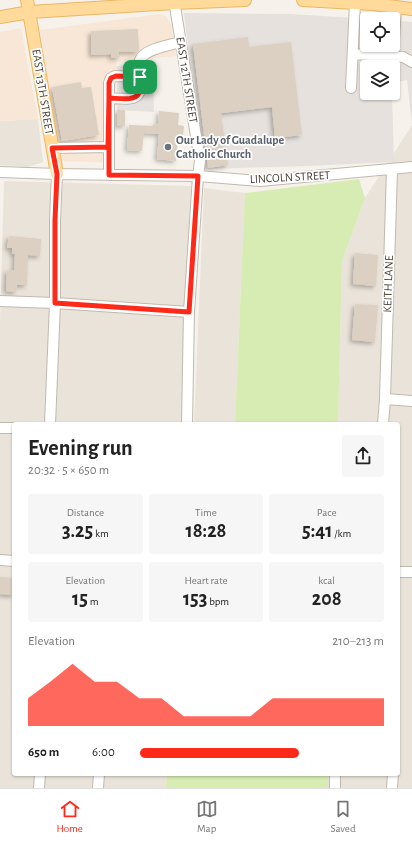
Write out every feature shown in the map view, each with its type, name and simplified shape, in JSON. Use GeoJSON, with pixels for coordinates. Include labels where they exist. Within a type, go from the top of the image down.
{"type":"FeatureCollection","features":[{"type":"Feature","properties":{"kind":"main road"},"geometry":{"type":"LineString","coordinates":[[0,17],[29,6],[245,0]]}},
{"type":"Feature","properties":{"kind":"main road"},"geometry":{"type":"LineString","coordinates":[[303,0],[355,3],[412,9]]}},
{"type":"Feature","properties":{"kind":"main road","name":"EAST 13TH STREET"},"geometry":{"type":"LineString","coordinates":[[29,6],[57,174]]}},
{"type":"Feature","properties":{"kind":"street","name":"EAST 12TH STREET"},"geometry":{"type":"LineString","coordinates":[[174,1],[200,161],[189,312],[187,422]]}},
{"type":"Feature","properties":{"kind":"street"},"geometry":{"type":"LineString","coordinates":[[351,88],[355,3]]}},
{"type":"Feature","properties":{"kind":"street"},"geometry":{"type":"LineString","coordinates":[[393,56],[396,7]]}},
{"type":"Feature","properties":{"kind":"street"},"geometry":{"type":"LineString","coordinates":[[109,98],[132,99],[136,96],[139,92],[140,61],[145,54],[153,50],[181,42]]}},
{"type":"Feature","properties":{"kind":"street"},"geometry":{"type":"LineString","coordinates":[[353,54],[403,57],[412,62]]}},
{"type":"Feature","properties":{"kind":"street"},"geometry":{"type":"LineString","coordinates":[[109,175],[109,83],[111,78],[116,76],[140,77]]}},
{"type":"Feature","properties":{"kind":"street"},"geometry":{"type":"LineString","coordinates":[[52,148],[108,147]]}},
{"type":"Feature","properties":{"kind":"street","name":"LINCOLN STREET"},"geometry":{"type":"LineString","coordinates":[[0,172],[198,176],[260,181],[412,167]]}},
{"type":"Feature","properties":{"kind":"street","name":"KEITH LANE"},"geometry":{"type":"LineString","coordinates":[[383,422],[392,169]]}},
{"type":"Feature","properties":{"kind":"street","name":"EAST 13TH STREET"},"geometry":{"type":"LineString","coordinates":[[50,422],[55,303],[55,220],[57,174]]}},
{"type":"Feature","properties":{"kind":"street"},"geometry":{"type":"LineString","coordinates":[[0,301],[189,312]]}},
{"type":"Feature","properties":{"kind":"street"},"geometry":{"type":"LineString","coordinates":[[385,399],[412,400]]}},
{"type":"Feature","properties":{"kind":"street"},"geometry":{"type":"LineString","coordinates":[[0,428],[12,428]]}},
{"type":"Feature","properties":{"kind":"street"},"geometry":{"type":"LineString","coordinates":[[0,560],[12,561]]}},
{"type":"Feature","properties":{"kind":"street"},"geometry":{"type":"LineString","coordinates":[[400,572],[412,572]]}},
{"type":"Feature","properties":{"kind":"street"},"geometry":{"type":"LineString","coordinates":[[39,788],[40,776]]}},
{"type":"Feature","properties":{"kind":"street"},"geometry":{"type":"LineString","coordinates":[[98,788],[99,776]]}},
{"type":"Feature","properties":{"kind":"street"},"geometry":{"type":"LineString","coordinates":[[335,776],[335,788]]}},
{"type":"Feature","properties":{"kind":"street"},"geometry":{"type":"LineString","coordinates":[[392,776],[392,788]]}},
{"type":"Feature","properties":{"kind":"shaded area"},"geometry":{"type":"Polygon","coordinates":[[[184,13],[291,14],[360,18],[360,52],[400,52],[400,21],[412,22],[412,125],[407,80],[400,82],[400,60],[360,60],[360,100],[392,100],[394,162],[203,169],[184,13]]]}},
{"type":"Feature","properties":{"kind":"shaded area"},"geometry":{"type":"Polygon","coordinates":[[[159,14],[166,16],[171,24],[176,56],[117,62],[113,163],[61,161],[40,30],[159,14]]]}},
{"type":"Feature","properties":{"kind":"shaded area"},"geometry":{"type":"Polygon","coordinates":[[[21,28],[38,119],[0,121],[0,32],[21,28]]]}},
{"type":"Feature","properties":{"kind":"shaded area"},"geometry":{"type":"Polygon","coordinates":[[[153,62],[154,112],[117,110],[117,66],[153,62]]]}},
{"type":"Feature","properties":{"kind":"shaded area"},"geometry":{"type":"Polygon","coordinates":[[[38,119],[43,162],[28,167],[0,165],[0,121],[38,119]]]}},
{"type":"Feature","properties":{"kind":"shaded area"},"geometry":{"type":"Polygon","coordinates":[[[412,125],[412,788],[328,788],[328,776],[400,776],[400,422],[338,422],[342,261],[365,198],[412,125]]]}},
{"type":"Feature","properties":{"kind":"shaded area"},"geometry":{"type":"Polygon","coordinates":[[[4,181],[191,186],[181,422],[12,422],[12,776],[167,776],[166,788],[0,788],[0,323],[4,181]]]}},
{"type":"Feature","properties":{"kind":"shaded area"},"geometry":{"type":"Polygon","coordinates":[[[204,188],[245,193],[235,422],[194,422],[204,188]]]}},
{"type":"Feature","properties":{"kind":"green space"},"geometry":{"type":"Polygon","coordinates":[[[359,179],[365,198],[342,261],[338,422],[235,422],[245,193],[359,179]]]}},
{"type":"Feature","properties":{"kind":"green space"},"geometry":{"type":"Polygon","coordinates":[[[167,776],[328,776],[328,788],[166,788],[167,776]]]}},
{"type":"Feature","properties":{"kind":"building"},"geometry":{"type":"Polygon","coordinates":[[[138,29],[138,52],[119,52],[119,58],[111,58],[111,54],[91,55],[91,31],[138,29]]]}},
{"type":"Feature","properties":{"kind":"building"},"geometry":{"type":"Polygon","coordinates":[[[248,37],[249,47],[291,42],[302,135],[275,138],[272,107],[221,113],[228,165],[208,168],[193,44],[248,37]]]}},
{"type":"Feature","properties":{"kind":"building"},"geometry":{"type":"Polygon","coordinates":[[[81,82],[82,88],[91,87],[99,135],[62,141],[52,87],[81,82]]]}},
{"type":"Feature","properties":{"kind":"building"},"geometry":{"type":"Polygon","coordinates":[[[117,110],[125,110],[125,126],[117,126],[117,110]]]}},
{"type":"Feature","properties":{"kind":"building","name":"Our Lady of Guadalupe Catholic Church"},"geometry":{"type":"Polygon","coordinates":[[[159,111],[179,113],[178,125],[184,126],[183,135],[178,134],[176,161],[157,159],[159,134],[144,133],[142,151],[127,150],[129,125],[158,125],[159,111]]]}},
{"type":"Feature","properties":{"kind":"building"},"geometry":{"type":"Polygon","coordinates":[[[9,236],[41,239],[40,256],[28,255],[27,285],[17,285],[16,292],[6,291],[7,270],[14,270],[15,254],[12,254],[12,248],[7,248],[9,236]]]}},
{"type":"Feature","properties":{"kind":"building"},"geometry":{"type":"Polygon","coordinates":[[[355,253],[378,255],[376,286],[353,284],[355,253]]]}},
{"type":"Feature","properties":{"kind":"building"},"geometry":{"type":"Polygon","coordinates":[[[355,304],[378,305],[375,342],[352,340],[355,304]]]}},
{"type":"Feature","properties":{"kind":"building"},"geometry":{"type":"Polygon","coordinates":[[[0,577],[12,578],[12,595],[0,594],[0,577]]]}},
{"type":"Feature","properties":{"kind":"place","name":"Our Lady of Guadalupe Catholic Church"},"geometry":{"type":"Point","coordinates":[168,147]}},
{"type":"Feature","properties":{"kind":"route"},"geometry":{"type":"LineString","coordinates":[[140,77],[116,76],[111,78],[109,83],[108,147],[109,175],[198,176],[189,312],[55,303],[55,220],[57,174],[52,148],[108,147],[109,98],[132,99],[139,92],[140,77]]}}]}
